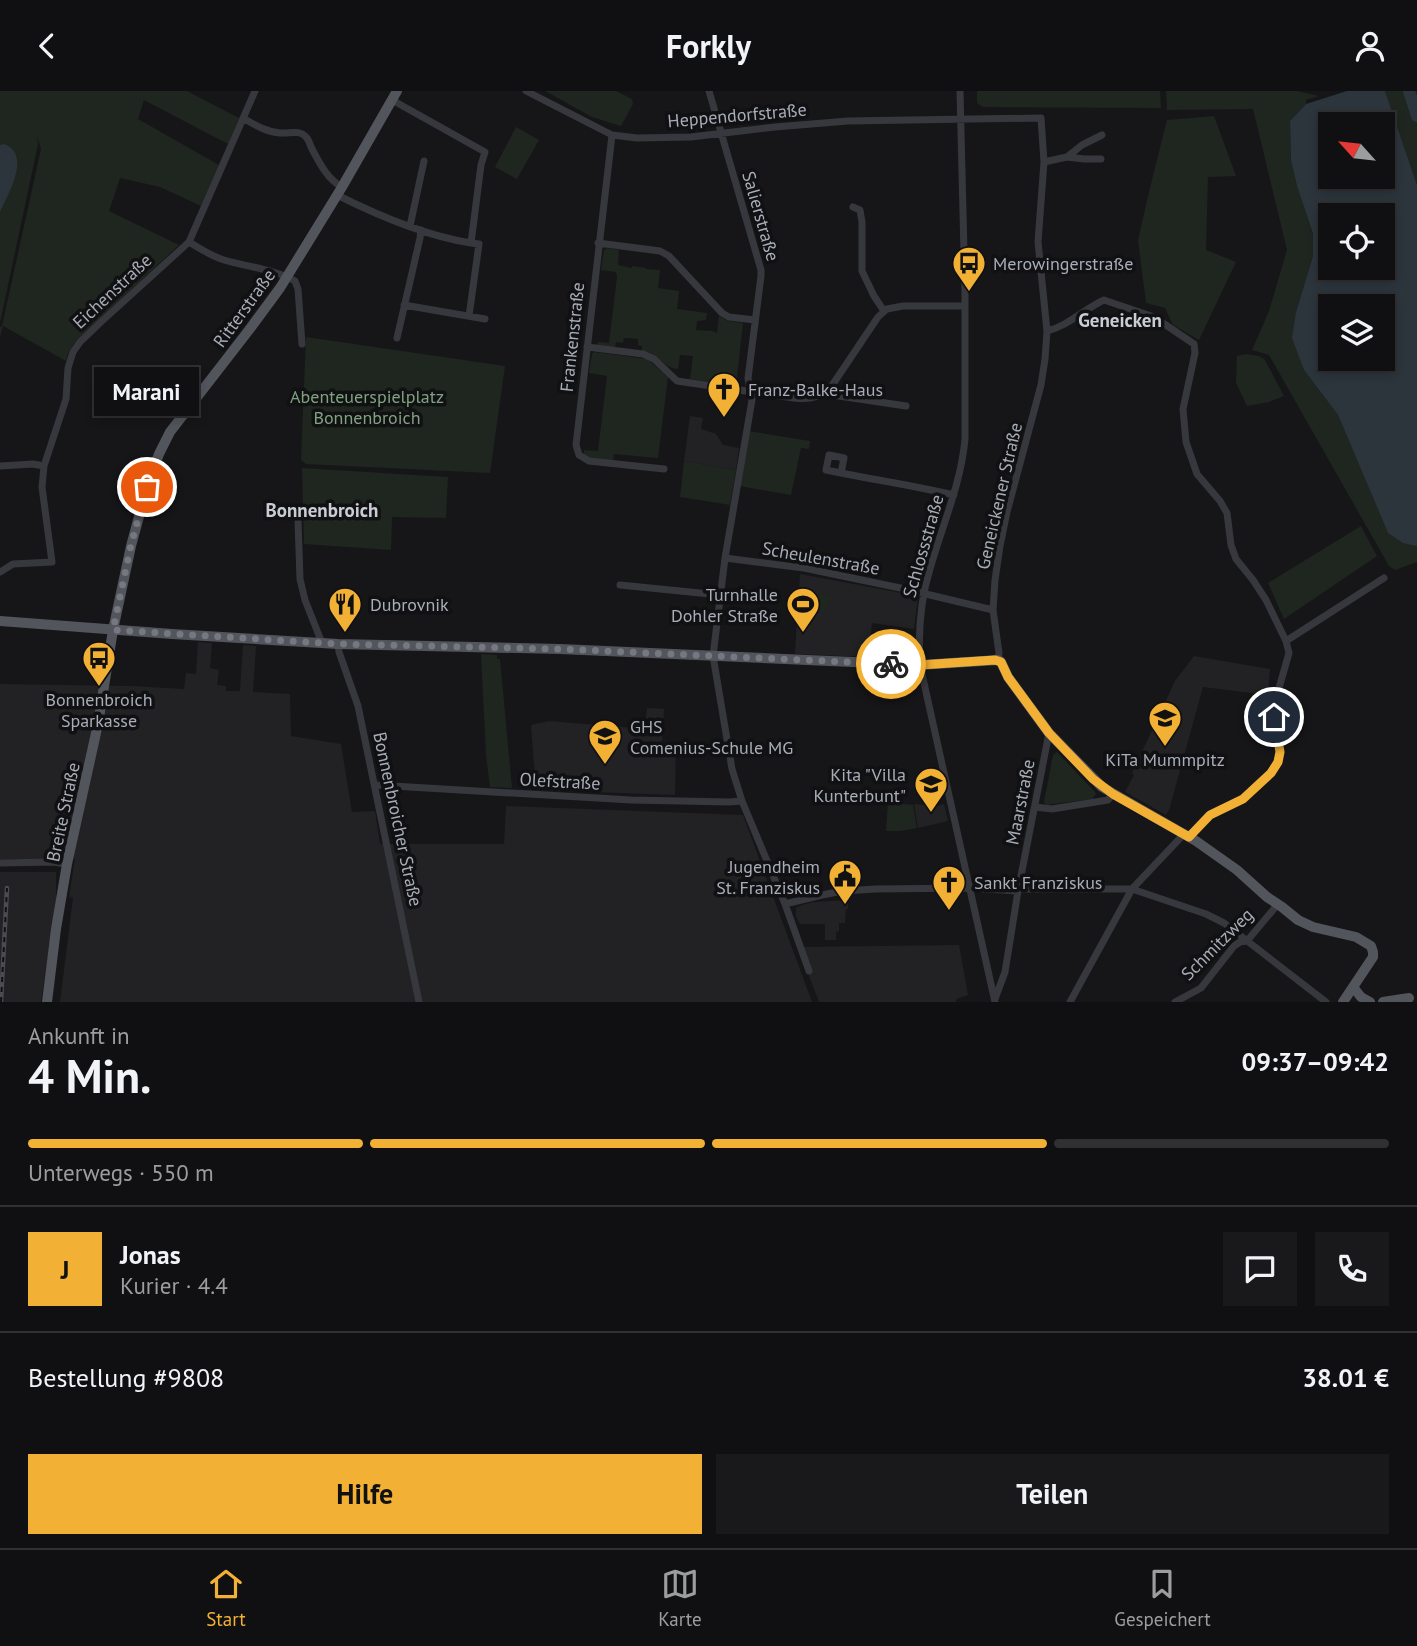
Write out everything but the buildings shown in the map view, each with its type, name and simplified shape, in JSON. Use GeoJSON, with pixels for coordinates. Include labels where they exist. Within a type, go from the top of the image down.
{"type":"FeatureCollection","features":[{"type":"Feature","properties":{"kind":"main road","name":"Ritterstraße"},"geometry":{"type":"LineString","coordinates":[[113,630],[131,545],[147,487],[170,432],[268,306],[340,191],[394,96]]}},
{"type":"Feature","properties":{"kind":"main road"},"geometry":{"type":"LineString","coordinates":[[0,621],[338,644],[560,649],[920,665],[998,660]]}},
{"type":"Feature","properties":{"kind":"main road","name":"Breite Straße"},"geometry":{"type":"LineString","coordinates":[[47,1002],[67,864],[98,724],[113,630]]}},
{"type":"Feature","properties":{"kind":"main road","name":"Geneickener Straße"},"geometry":{"type":"LineString","coordinates":[[998,660],[1049,733],[1093,779],[1113,794],[1187,835],[1237,870],[1266,897],[1298,920],[1313,927],[1356,937],[1371,946],[1373,957],[1343,1002]]}},
{"type":"Feature","properties":{"kind":"main road"},"geometry":{"type":"LineString","coordinates":[[1353,987],[1361,997],[1370,1002]]}},
{"type":"Feature","properties":{"kind":"main road"},"geometry":{"type":"LineString","coordinates":[[1383,1002],[1410,999],[1417,989]]}},
{"type":"Feature","properties":{"kind":"street","name":"Eichenstraße"},"geometry":{"type":"LineString","coordinates":[[0,572],[13,564],[52,562],[41,487],[44,466],[66,399],[68,368],[75,347],[189,242],[255,91]]}},
{"type":"Feature","properties":{"kind":"street","name":"Heppendorfstraße"},"geometry":{"type":"LineString","coordinates":[[526,91],[612,135],[637,138],[691,137],[848,121],[961,118]]}},
{"type":"Feature","properties":{"kind":"street","name":"Salierstraße"},"geometry":{"type":"LineString","coordinates":[[709,91],[761,270],[748,377],[752,400],[725,558],[713,656],[732,769],[808,971]]}},
{"type":"Feature","properties":{"kind":"street","name":"Schlossstraße"},"geometry":{"type":"LineString","coordinates":[[960,91],[965,306],[964,459],[923,593],[920,665],[995,1001]]}},
{"type":"Feature","properties":{"kind":"street"},"geometry":{"type":"LineString","coordinates":[[394,96],[485,152],[471,243]]}},
{"type":"Feature","properties":{"kind":"street"},"geometry":{"type":"LineString","coordinates":[[243,118],[265,130],[278,133],[295,131],[306,136],[340,191],[363,208],[446,239],[479,244],[469,316]]}},
{"type":"Feature","properties":{"kind":"street","name":"Geneickener Straße"},"geometry":{"type":"LineString","coordinates":[[961,118],[1041,118],[1044,162],[1038,242],[1046,331],[1041,384],[1007,512],[995,580],[993,610],[998,660]]}},
{"type":"Feature","properties":{"kind":"street","name":"Frankenstraße"},"geometry":{"type":"LineString","coordinates":[[612,135],[576,445],[579,455],[589,461],[664,469]]}},
{"type":"Feature","properties":{"kind":"street"},"geometry":{"type":"LineString","coordinates":[[1068,157],[1082,145],[1102,135]]}},
{"type":"Feature","properties":{"kind":"street"},"geometry":{"type":"LineString","coordinates":[[1044,162],[1068,157],[1101,159]]}},
{"type":"Feature","properties":{"kind":"street"},"geometry":{"type":"LineString","coordinates":[[410,226],[424,161]]}},
{"type":"Feature","properties":{"kind":"street"},"geometry":{"type":"LineString","coordinates":[[853,207],[860,210],[862,222],[862,271],[884,311]]}},
{"type":"Feature","properties":{"kind":"street"},"geometry":{"type":"LineString","coordinates":[[397,338],[421,230]]}},
{"type":"Feature","properties":{"kind":"street"},"geometry":{"type":"LineString","coordinates":[[189,242],[222,260],[287,276],[296,281],[302,344]]}},
{"type":"Feature","properties":{"kind":"street"},"geometry":{"type":"LineString","coordinates":[[598,243],[660,251],[669,256],[722,313],[729,317],[755,320]]}},
{"type":"Feature","properties":{"kind":"street"},"geometry":{"type":"LineString","coordinates":[[1046,331],[1057,328],[1104,300],[1154,317],[1194,344],[1195,353],[1183,409],[1186,442],[1197,474],[1227,513],[1231,545],[1236,559],[1266,600],[1289,653],[1273,709],[1280,752],[1278,762],[1271,773],[1243,799],[1210,815],[1132,888],[1070,1002]]}},
{"type":"Feature","properties":{"kind":"street"},"geometry":{"type":"LineString","coordinates":[[404,305],[485,319]]}},
{"type":"Feature","properties":{"kind":"street"},"geometry":{"type":"LineString","coordinates":[[587,347],[643,354],[654,359],[677,381],[802,399],[818,397],[827,391],[884,311],[903,306],[965,306]]}},
{"type":"Feature","properties":{"kind":"street"},"geometry":{"type":"LineString","coordinates":[[827,391],[832,395],[906,406]]}},
{"type":"Feature","properties":{"kind":"street"},"geometry":{"type":"LineString","coordinates":[[0,466],[44,466]]}},
{"type":"Feature","properties":{"kind":"street"},"geometry":{"type":"LineString","coordinates":[[841,473],[954,495]]}},
{"type":"Feature","properties":{"kind":"street"},"geometry":{"type":"LineString","coordinates":[[298,521],[300,579],[304,600],[323,643]]}},
{"type":"Feature","properties":{"kind":"street","name":"Scheulenstraße"},"geometry":{"type":"LineString","coordinates":[[725,558],[804,568],[993,610]]}},
{"type":"Feature","properties":{"kind":"street"},"geometry":{"type":"LineString","coordinates":[[1286,641],[1384,578]]}},
{"type":"Feature","properties":{"kind":"street"},"geometry":{"type":"LineString","coordinates":[[620,585],[720,595]]}},
{"type":"Feature","properties":{"kind":"street","name":"Bonnenbroicher Straße"},"geometry":{"type":"LineString","coordinates":[[338,644],[358,706],[376,785],[419,1002]]}},
{"type":"Feature","properties":{"kind":"street","name":"Maarstraße"},"geometry":{"type":"LineString","coordinates":[[995,1001],[1005,972],[1049,733]]}},
{"type":"Feature","properties":{"kind":"street","name":"Olefstraße"},"geometry":{"type":"LineString","coordinates":[[376,785],[619,799],[742,801]]}},
{"type":"Feature","properties":{"kind":"street"},"geometry":{"type":"LineString","coordinates":[[1035,807],[1052,809],[1108,800],[1113,794]]}},
{"type":"Feature","properties":{"kind":"street"},"geometry":{"type":"LineString","coordinates":[[0,863],[67,864]]}},
{"type":"Feature","properties":{"kind":"street"},"geometry":{"type":"LineString","coordinates":[[785,904],[843,891],[1132,888],[1224,923],[1326,1002]]}},
{"type":"Feature","properties":{"kind":"street","name":"Schmitzweg"},"geometry":{"type":"LineString","coordinates":[[1175,1002],[1201,988],[1234,946],[1240,941],[1247,941],[1278,904]]}},
{"type":"Feature","properties":{"kind":"shaded area"},"geometry":{"type":"Polygon","coordinates":[[[1347,91],[1385,91],[1392,112],[1318,112],[1318,189],[1395,189],[1395,120],[1417,185],[1416,546],[1403,543],[1388,533],[1338,415],[1304,370],[1292,338],[1296,312],[1313,256],[1313,234],[1291,161],[1290,121],[1306,104],[1347,91]]]}},
{"type":"Feature","properties":{"kind":"shaded area"},"geometry":{"type":"Polygon","coordinates":[[[4,144],[12,149],[17,165],[12,185],[0,212],[0,145],[4,144]]]}},
{"type":"Feature","properties":{"kind":"shaded area"},"geometry":{"type":"Polygon","coordinates":[[[690,416],[703,418],[701,429],[716,434],[723,445],[739,448],[736,470],[684,461],[690,416]]]}},
{"type":"Feature","properties":{"kind":"shaded area"},"geometry":{"type":"Polygon","coordinates":[[[800,574],[918,596],[914,629],[872,623],[869,657],[795,654],[800,574]]]}},
{"type":"Feature","properties":{"kind":"shaded area"},"geometry":{"type":"Polygon","coordinates":[[[198,642],[212,643],[210,668],[219,670],[217,685],[226,686],[226,691],[240,691],[243,645],[256,646],[253,692],[290,694],[291,736],[341,744],[352,812],[375,811],[380,844],[504,844],[506,806],[743,815],[812,1002],[60,1002],[75,859],[0,859],[0,684],[184,689],[186,673],[196,674],[198,642]]]}},
{"type":"Feature","properties":{"kind":"shaded area"},"geometry":{"type":"Polygon","coordinates":[[[1194,656],[1270,669],[1268,695],[1203,687],[1166,815],[1125,792],[1175,681],[1194,656]]]}},
{"type":"Feature","properties":{"kind":"shaded area","name":"GHS Comenius-Schule MG"},"geometry":{"type":"Polygon","coordinates":[[[647,708],[664,709],[662,742],[676,743],[675,795],[536,790],[531,725],[549,721],[645,729],[647,708]]]}},
{"type":"Feature","properties":{"kind":"shaded area","name":"Kita \"Villa Kunterbunt\""},"geometry":{"type":"Polygon","coordinates":[[[914,804],[944,804],[948,821],[918,828],[914,804]]]}},
{"type":"Feature","properties":{"kind":"shaded area"},"geometry":{"type":"Polygon","coordinates":[[[0,872],[56,872],[56,902],[41,1002],[0,1002],[0,872]]]}},
{"type":"Feature","properties":{"kind":"shaded area"},"geometry":{"type":"Polygon","coordinates":[[[848,900],[845,923],[839,923],[836,940],[825,940],[825,924],[800,924],[796,916],[796,908],[802,905],[848,900]]]}},
{"type":"Feature","properties":{"kind":"shaded area"},"geometry":{"type":"Polygon","coordinates":[[[959,945],[968,995],[956,999],[956,1002],[819,1002],[798,947],[959,945]]]}},
{"type":"Feature","properties":{"kind":"green space"},"geometry":{"type":"Polygon","coordinates":[[[0,91],[187,91],[239,118],[228,144],[144,100],[138,119],[219,165],[201,206],[160,187],[120,178],[109,211],[179,245],[75,342],[66,361],[3,326],[0,337],[0,327],[41,149],[37,136],[38,144],[0,323],[0,91]]]}},
{"type":"Feature","properties":{"kind":"green space"},"geometry":{"type":"Polygon","coordinates":[[[545,91],[616,91],[632,99],[633,104],[621,126],[592,117],[545,91]]]}},
{"type":"Feature","properties":{"kind":"green space"},"geometry":{"type":"Polygon","coordinates":[[[977,91],[1160,91],[1161,108],[983,107],[977,103],[977,91]]]}},
{"type":"Feature","properties":{"kind":"green space"},"geometry":{"type":"Polygon","coordinates":[[[1166,91],[1297,91],[1319,96],[1306,100],[1306,104],[1290,121],[1291,161],[1313,235],[1313,256],[1296,312],[1304,370],[1338,415],[1388,533],[1417,545],[1417,562],[1395,570],[1389,566],[1269,355],[1252,350],[1269,311],[1287,250],[1253,109],[1167,110],[1166,91]]]}},
{"type":"Feature","properties":{"kind":"green space"},"geometry":{"type":"Polygon","coordinates":[[[1385,91],[1417,91],[1417,185],[1395,120],[1395,112],[1392,112],[1385,91]]]}},
{"type":"Feature","properties":{"kind":"green space"},"geometry":{"type":"Polygon","coordinates":[[[1214,116],[1236,176],[1208,177],[1206,250],[1236,262],[1199,340],[1173,325],[1165,308],[1146,303],[1138,240],[1167,120],[1214,116]]]}},
{"type":"Feature","properties":{"kind":"green space"},"geometry":{"type":"Polygon","coordinates":[[[516,127],[539,140],[517,179],[495,167],[516,127]]]}},
{"type":"Feature","properties":{"kind":"green space"},"geometry":{"type":"Polygon","coordinates":[[[604,250],[619,250],[618,265],[660,270],[658,288],[679,291],[677,309],[707,313],[706,320],[697,321],[696,330],[717,333],[719,316],[728,321],[743,323],[736,386],[690,379],[693,356],[680,355],[678,369],[673,368],[642,351],[638,339],[624,338],[623,343],[616,342],[615,348],[596,345],[599,342],[609,343],[617,277],[616,272],[601,270],[604,250]]]}},
{"type":"Feature","properties":{"kind":"green space","name":"Abenteuerspielplatz Bonnenbroich"},"geometry":{"type":"Polygon","coordinates":[[[306,337],[505,366],[490,473],[306,464],[301,460],[306,337]]]}},
{"type":"Feature","properties":{"kind":"green space"},"geometry":{"type":"Polygon","coordinates":[[[594,352],[647,359],[668,377],[658,458],[614,454],[613,461],[591,459],[584,455],[584,450],[598,451],[607,376],[589,373],[594,352]]]}},
{"type":"Feature","properties":{"kind":"green space"},"geometry":{"type":"Polygon","coordinates":[[[1246,354],[1265,360],[1284,396],[1247,406],[1236,383],[1237,356],[1246,354]]]}},
{"type":"Feature","properties":{"kind":"green space"},"geometry":{"type":"Polygon","coordinates":[[[749,431],[810,441],[809,449],[801,448],[791,495],[739,486],[749,431]]]}},
{"type":"Feature","properties":{"kind":"green space"},"geometry":{"type":"Polygon","coordinates":[[[684,461],[736,470],[730,505],[680,497],[684,461]]]}},
{"type":"Feature","properties":{"kind":"green space"},"geometry":{"type":"Polygon","coordinates":[[[302,468],[448,477],[446,518],[392,517],[391,550],[304,544],[302,468]]]}},
{"type":"Feature","properties":{"kind":"green space"},"geometry":{"type":"Polygon","coordinates":[[[1361,526],[1377,556],[1284,619],[1268,583],[1361,526]]]}},
{"type":"Feature","properties":{"kind":"green space"},"geometry":{"type":"Polygon","coordinates":[[[804,591],[830,596],[827,612],[801,607],[804,591]]]}},
{"type":"Feature","properties":{"kind":"green space"},"geometry":{"type":"Polygon","coordinates":[[[481,654],[497,655],[497,659],[500,659],[512,788],[490,787],[481,654]]]}},
{"type":"Feature","properties":{"kind":"green space"},"geometry":{"type":"Polygon","coordinates":[[[1057,752],[1095,792],[1092,799],[1046,805],[1044,802],[1053,755],[1057,752]]]}},
{"type":"Feature","properties":{"kind":"green space"},"geometry":{"type":"Polygon","coordinates":[[[888,802],[913,805],[917,828],[886,831],[888,802]]]}},
{"type":"Feature","properties":{"kind":"waterway"},"geometry":{"type":"LineString","coordinates":[[1409,91],[1417,116]]}},
{"type":"Feature","properties":{"kind":"railway"},"geometry":{"type":"LineString","coordinates":[[1,1002],[7,888]]}},
{"type":"Feature","properties":{"kind":"way so far"},"geometry":{"type":"LineString","coordinates":[[147,487],[131,545],[113,630],[338,644],[560,649],[891,664]]}},
{"type":"Feature","properties":{"kind":"place","name":"Merowingerstraße"},"geometry":{"type":"Point","coordinates":[969,293]}},
{"type":"Feature","properties":{"kind":"place","name":"Franz-Balke-Haus"},"geometry":{"type":"Point","coordinates":[724,419]}},
{"type":"Feature","properties":{"kind":"place","name":"Marani"},"geometry":{"type":"Point","coordinates":[147,487]}},
{"type":"Feature","properties":{"kind":"place","name":"Dubrovnik"},"geometry":{"type":"Point","coordinates":[345,634]}},
{"type":"Feature","properties":{"kind":"place","name":"Turnhalle Dohler Straße"},"geometry":{"type":"Point","coordinates":[803,634]}},
{"type":"Feature","properties":{"kind":"place","name":"Bonnenbroich Sparkasse"},"geometry":{"type":"Point","coordinates":[99,688]}},
{"type":"Feature","properties":{"kind":"place","name":"KiTa Mummpitz"},"geometry":{"type":"Point","coordinates":[1165,748]}},
{"type":"Feature","properties":{"kind":"place","name":"GHS Comenius-Schule MG"},"geometry":{"type":"Point","coordinates":[605,766]}},
{"type":"Feature","properties":{"kind":"place","name":"Kita \"Villa Kunterbunt\""},"geometry":{"type":"Point","coordinates":[931,814]}},
{"type":"Feature","properties":{"kind":"place","name":"Jugendheim St. Franziskus"},"geometry":{"type":"Point","coordinates":[845,906]}},
{"type":"Feature","properties":{"kind":"place","name":"Sankt Franziskus"},"geometry":{"type":"Point","coordinates":[949,912]}},
{"type":"Feature","properties":{"kind":"district","name":"Geneicken"},"geometry":{"type":"Point","coordinates":[1120,320]}},
{"type":"Feature","properties":{"kind":"district","name":"Bonnenbroich"},"geometry":{"type":"Point","coordinates":[322,510]}},
{"type":"Feature","properties":{"kind":"route"},"geometry":{"type":"LineString","coordinates":[[891,664],[920,665],[995,660],[1001,662],[1008,677],[1049,733],[1093,779],[1113,794],[1189,837],[1210,815],[1243,799],[1271,773],[1278,762],[1280,752],[1274,717]]}}]}
